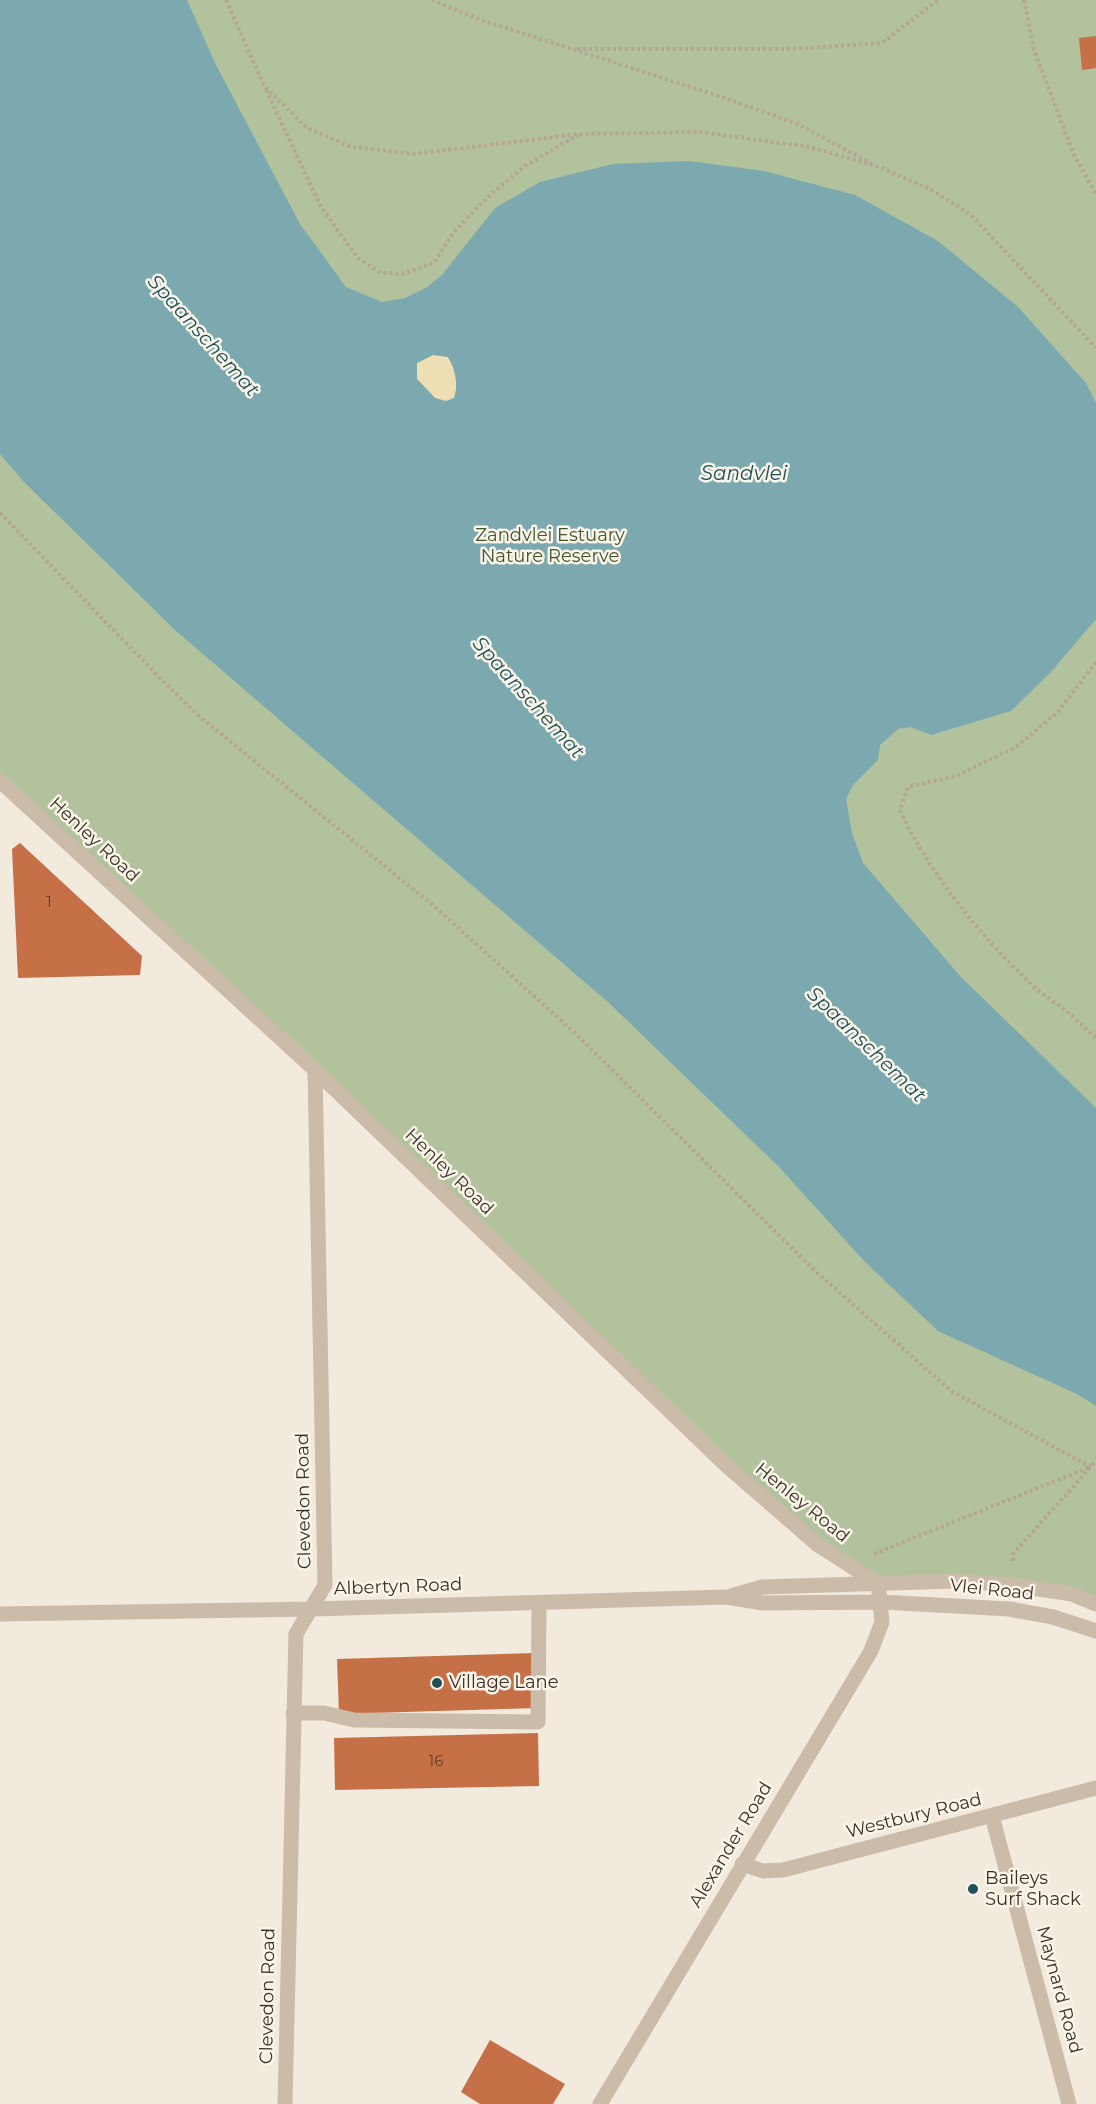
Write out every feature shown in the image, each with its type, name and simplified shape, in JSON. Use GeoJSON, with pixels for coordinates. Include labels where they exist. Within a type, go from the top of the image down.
{"type":"FeatureCollection","features":[{"type":"Feature","properties":{"kind":"street","name":"Henley Road"},"geometry":{"type":"LineString","coordinates":[[0,781],[315,1070],[727,1466],[818,1545],[877,1583]]}},
{"type":"Feature","properties":{"kind":"street","name":"Clevedon Road"},"geometry":{"type":"LineString","coordinates":[[285,2104],[296,1634],[325,1585],[315,1070]]}},
{"type":"Feature","properties":{"kind":"street","name":"Vlei Road"},"geometry":{"type":"LineString","coordinates":[[912,1582],[955,1581],[1012,1585],[1072,1594],[1096,1604]]}},
{"type":"Feature","properties":{"kind":"street","name":"Albertyn Road"},"geometry":{"type":"LineString","coordinates":[[726,1597],[762,1587],[912,1582]]}},
{"type":"Feature","properties":{"kind":"street","name":"Alexander Road"},"geometry":{"type":"LineString","coordinates":[[600,2104],[742,1863],[871,1651],[882,1622],[877,1583]]}},
{"type":"Feature","properties":{"kind":"street","name":"Albertyn Road"},"geometry":{"type":"LineString","coordinates":[[0,1614],[312,1609],[726,1597],[763,1603],[881,1602]]}},
{"type":"Feature","properties":{"kind":"street","name":"Vlei Road"},"geometry":{"type":"LineString","coordinates":[[881,1602],[1009,1609],[1053,1617],[1096,1631]]}},
{"type":"Feature","properties":{"kind":"street"},"geometry":{"type":"LineString","coordinates":[[293,1713],[324,1713],[354,1720],[538,1722],[539,1603]]}},
{"type":"Feature","properties":{"kind":"street","name":"Westbury Road"},"geometry":{"type":"LineString","coordinates":[[742,1863],[763,1871],[783,1870],[1096,1788]]}},
{"type":"Feature","properties":{"kind":"street","name":"Maynard Road"},"geometry":{"type":"LineString","coordinates":[[992,1816],[1069,2104]]}},
{"type":"Feature","properties":{"kind":"path"},"geometry":{"type":"LineString","coordinates":[[226,0],[321,207],[357,257],[379,272],[402,274],[434,263],[453,233],[489,195],[525,166],[579,134]]}},
{"type":"Feature","properties":{"kind":"path"},"geometry":{"type":"LineString","coordinates":[[432,0],[481,20],[716,95],[798,124],[879,167],[928,188],[970,214],[1096,348]]}},
{"type":"Feature","properties":{"kind":"path"},"geometry":{"type":"LineString","coordinates":[[574,49],[790,49],[882,43],[938,0]]}},
{"type":"Feature","properties":{"kind":"path"},"geometry":{"type":"LineString","coordinates":[[1024,0],[1034,50],[1074,155],[1096,195]]}},
{"type":"Feature","properties":{"kind":"path"},"geometry":{"type":"LineString","coordinates":[[264,86],[307,128],[352,147],[414,154],[579,134],[700,132],[810,147],[879,167]]}},
{"type":"Feature","properties":{"kind":"path"},"geometry":{"type":"LineString","coordinates":[[0,513],[201,718],[434,906],[576,1034],[813,1269],[951,1391],[1093,1467]]}},
{"type":"Feature","properties":{"kind":"path"},"geometry":{"type":"LineString","coordinates":[[1096,662],[1058,712],[1016,747],[956,776],[908,787],[900,810],[910,831],[941,878],[987,941],[1030,984],[1096,1038]]}},
{"type":"Feature","properties":{"kind":"path"},"geometry":{"type":"LineString","coordinates":[[1012,1585],[1013,1554],[1096,1461]]}},
{"type":"Feature","properties":{"kind":"path"},"geometry":{"type":"LineString","coordinates":[[847,1565],[1093,1467]]}},
{"type":"Feature","properties":{"kind":"green space","name":"Zandvlei Estuary Nature Reserve"},"geometry":{"type":"Polygon","coordinates":[[[0,0],[1096,0],[1096,1604],[1072,1594],[877,1583],[818,1545],[0,781],[0,0]]]}},
{"type":"Feature","properties":{"kind":"sand"},"geometry":{"type":"Polygon","coordinates":[[[433,355],[448,357],[453,366],[456,382],[455,393],[454,398],[446,402],[435,398],[417,379],[417,363],[433,355]]]}},
{"type":"Feature","properties":{"kind":"water","name":"Sandvlei"},"geometry":{"type":"Polygon","coordinates":[[[0,0],[187,0],[216,65],[300,224],[346,287],[382,302],[405,298],[426,288],[442,275],[495,208],[540,182],[613,164],[689,161],[764,171],[855,195],[938,241],[1018,307],[1086,383],[1096,403],[1096,619],[1050,673],[1011,711],[931,735],[910,727],[898,729],[880,745],[878,760],[853,785],[846,799],[852,833],[863,863],[961,977],[1096,1108],[1096,1406],[1077,1394],[938,1331],[865,1262],[780,1168],[609,1003],[175,630],[23,481],[0,454],[0,0]],[[433,355],[417,363],[417,379],[435,398],[446,401],[454,398],[456,388],[453,366],[448,357],[433,355]]]}},
{"type":"Feature","properties":{"kind":"building"},"geometry":{"type":"Polygon","coordinates":[[[1096,36],[1096,68],[1082,70],[1079,38],[1096,36]]]}},
{"type":"Feature","properties":{"kind":"building"},"geometry":{"type":"Polygon","coordinates":[[[20,843],[142,956],[140,975],[18,978],[12,849],[20,843]]]}},
{"type":"Feature","properties":{"kind":"building","name":"Village Lane"},"geometry":{"type":"Polygon","coordinates":[[[535,1653],[537,1708],[339,1714],[337,1659],[535,1653]]]}},
{"type":"Feature","properties":{"kind":"building","name":"Village Lane"},"geometry":{"type":"Polygon","coordinates":[[[538,1733],[539,1786],[335,1790],[334,1738],[538,1733]]]}},
{"type":"Feature","properties":{"kind":"building"},"geometry":{"type":"Polygon","coordinates":[[[490,2040],[565,2084],[553,2104],[480,2104],[461,2092],[490,2040]]]}},
{"type":"Feature","properties":{"kind":"place","name":"Village Lane"},"geometry":{"type":"Point","coordinates":[437,1683]}},
{"type":"Feature","properties":{"kind":"place","name":"Baileys Surf Shack"},"geometry":{"type":"Point","coordinates":[973,1889]}},
{"type":"Feature","properties":{"kind":"water label","name":"Spaanschemat"},"geometry":{"type":"Point","coordinates":[203,336]}},
{"type":"Feature","properties":{"kind":"water label","name":"Spaanschemat"},"geometry":{"type":"Point","coordinates":[528,698]}},
{"type":"Feature","properties":{"kind":"water label","name":"Spaanschemat"},"geometry":{"type":"Point","coordinates":[866,1045]}}]}
